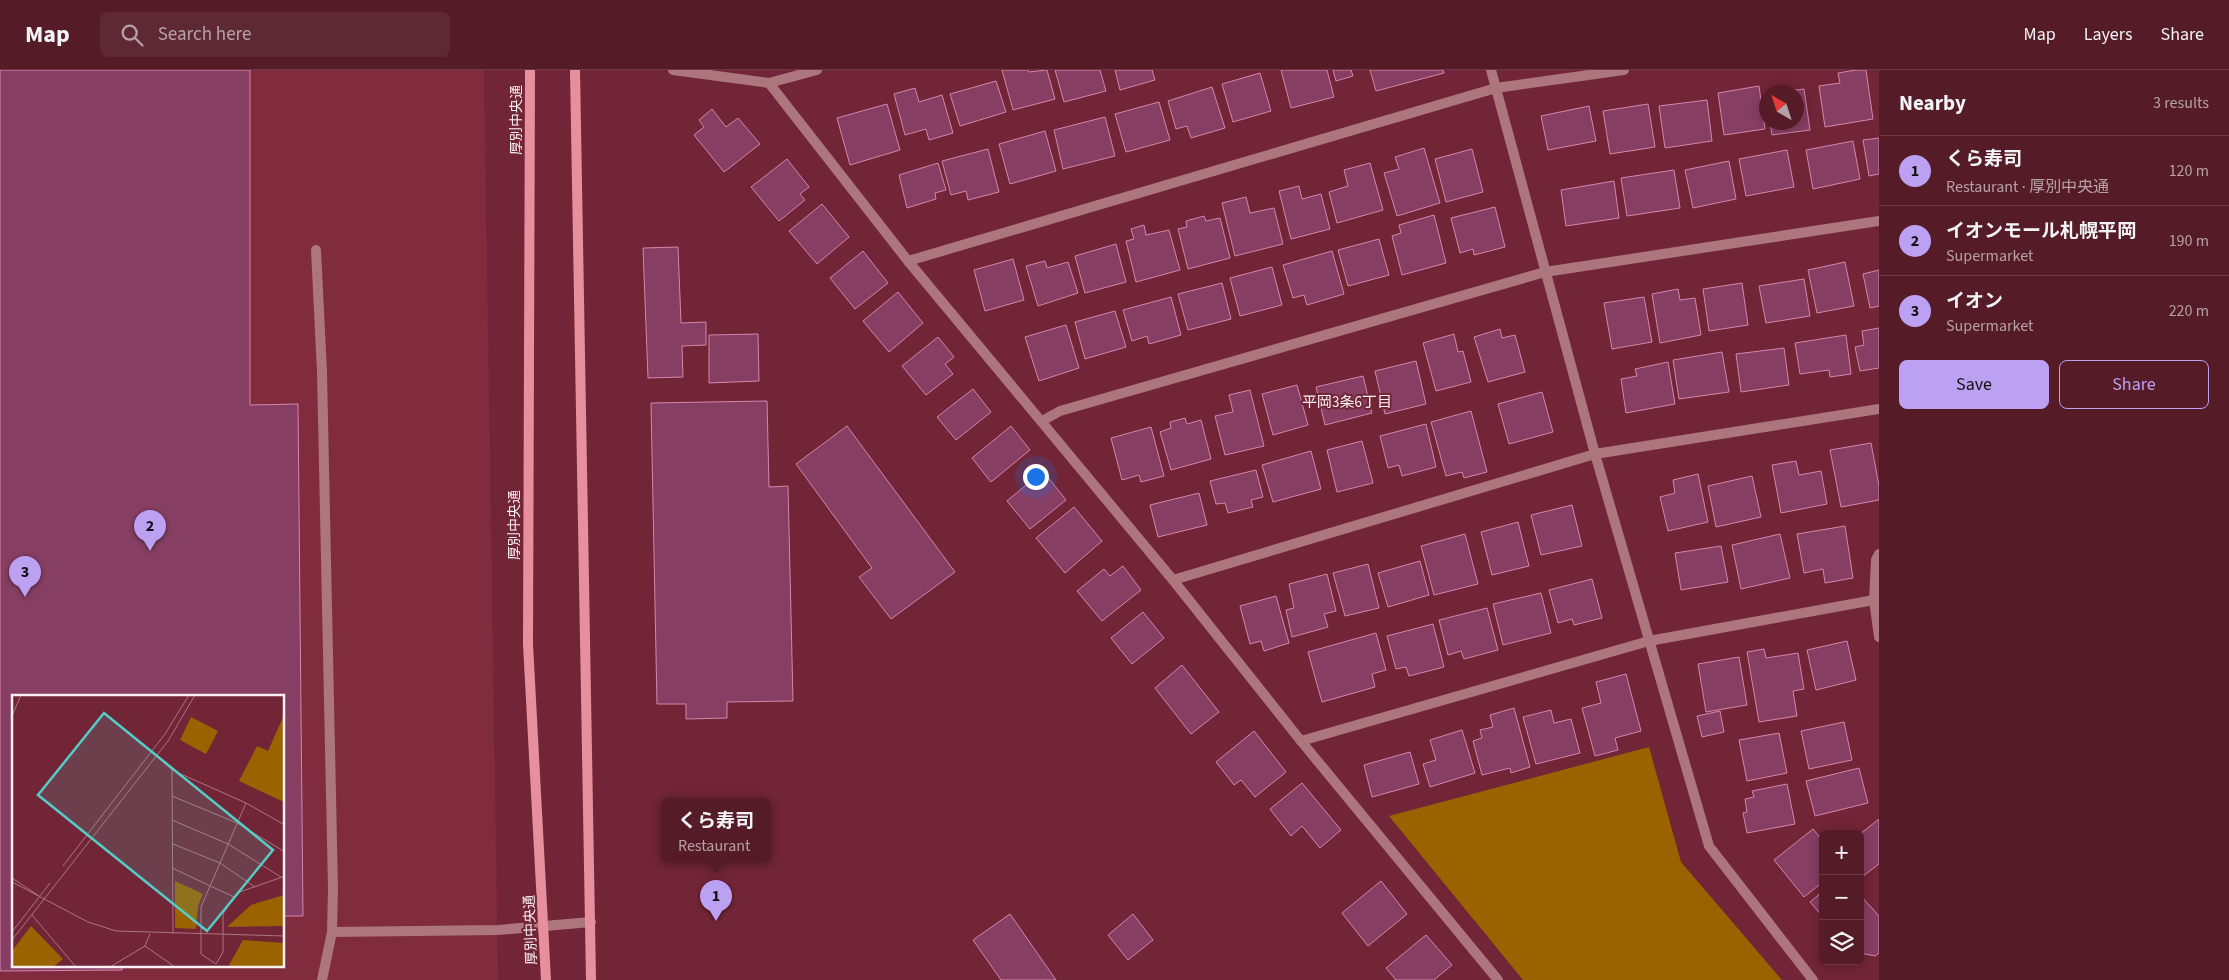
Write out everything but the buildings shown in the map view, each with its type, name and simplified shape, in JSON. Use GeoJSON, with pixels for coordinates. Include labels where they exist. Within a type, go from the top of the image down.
{"type":"FeatureCollection","features":[{"type":"Feature","properties":{"kind":"main road","name":"厚別中央通"},"geometry":{"type":"LineString","coordinates":[[530,70],[528,644],[546,980]]}},
{"type":"Feature","properties":{"kind":"main road"},"geometry":{"type":"LineString","coordinates":[[575,70],[592,980]]}},
{"type":"Feature","properties":{"kind":"street"},"geometry":{"type":"LineString","coordinates":[[673,70],[769,83],[817,70]]}},
{"type":"Feature","properties":{"kind":"street"},"geometry":{"type":"LineString","coordinates":[[1490,70],[1595,454],[1709,846],[1813,980]]}},
{"type":"Feature","properties":{"kind":"street"},"geometry":{"type":"LineString","coordinates":[[908,261],[1496,88],[1624,70]]}},
{"type":"Feature","properties":{"kind":"street"},"geometry":{"type":"LineString","coordinates":[[769,83],[908,261],[1173,580],[1301,741],[1498,980]]}},
{"type":"Feature","properties":{"kind":"street"},"geometry":{"type":"LineString","coordinates":[[1042,421],[1060,411],[1546,272],[1879,221]]}},
{"type":"Feature","properties":{"kind":"street"},"geometry":{"type":"LineString","coordinates":[[316,250],[322,372],[333,880],[332,932],[322,980]]}},
{"type":"Feature","properties":{"kind":"street"},"geometry":{"type":"LineString","coordinates":[[1173,580],[1595,454],[1879,409]]}},
{"type":"Feature","properties":{"kind":"street"},"geometry":{"type":"LineString","coordinates":[[1879,554],[1876,560],[1874,600],[1879,637]]}},
{"type":"Feature","properties":{"kind":"street"},"geometry":{"type":"LineString","coordinates":[[1301,741],[1649,641],[1874,600]]}},
{"type":"Feature","properties":{"kind":"street"},"geometry":{"type":"LineString","coordinates":[[332,932],[498,930],[591,922]]}},
{"type":"Feature","properties":{"kind":"shaded area"},"geometry":{"type":"Polygon","coordinates":[[[0,70],[484,70],[498,980],[0,980],[0,70]]]}},
{"type":"Feature","properties":{"kind":"shaded area"},"geometry":{"type":"Polygon","coordinates":[[[1649,747],[1681,862],[1782,980],[1523,980],[1389,816],[1649,747]]]}},
{"type":"Feature","properties":{"kind":"place","name":"イオンモール札幌平岡"},"geometry":{"type":"Point","coordinates":[150,551]}},
{"type":"Feature","properties":{"kind":"place","name":"イオン"},"geometry":{"type":"Point","coordinates":[25,597]}},
{"type":"Feature","properties":{"kind":"place","name":"くら寿司"},"geometry":{"type":"Point","coordinates":[716,921]}},
{"type":"Feature","properties":{"kind":"district","name":"平岡3条6丁目"},"geometry":{"type":"Point","coordinates":[1347,402]}}]}
